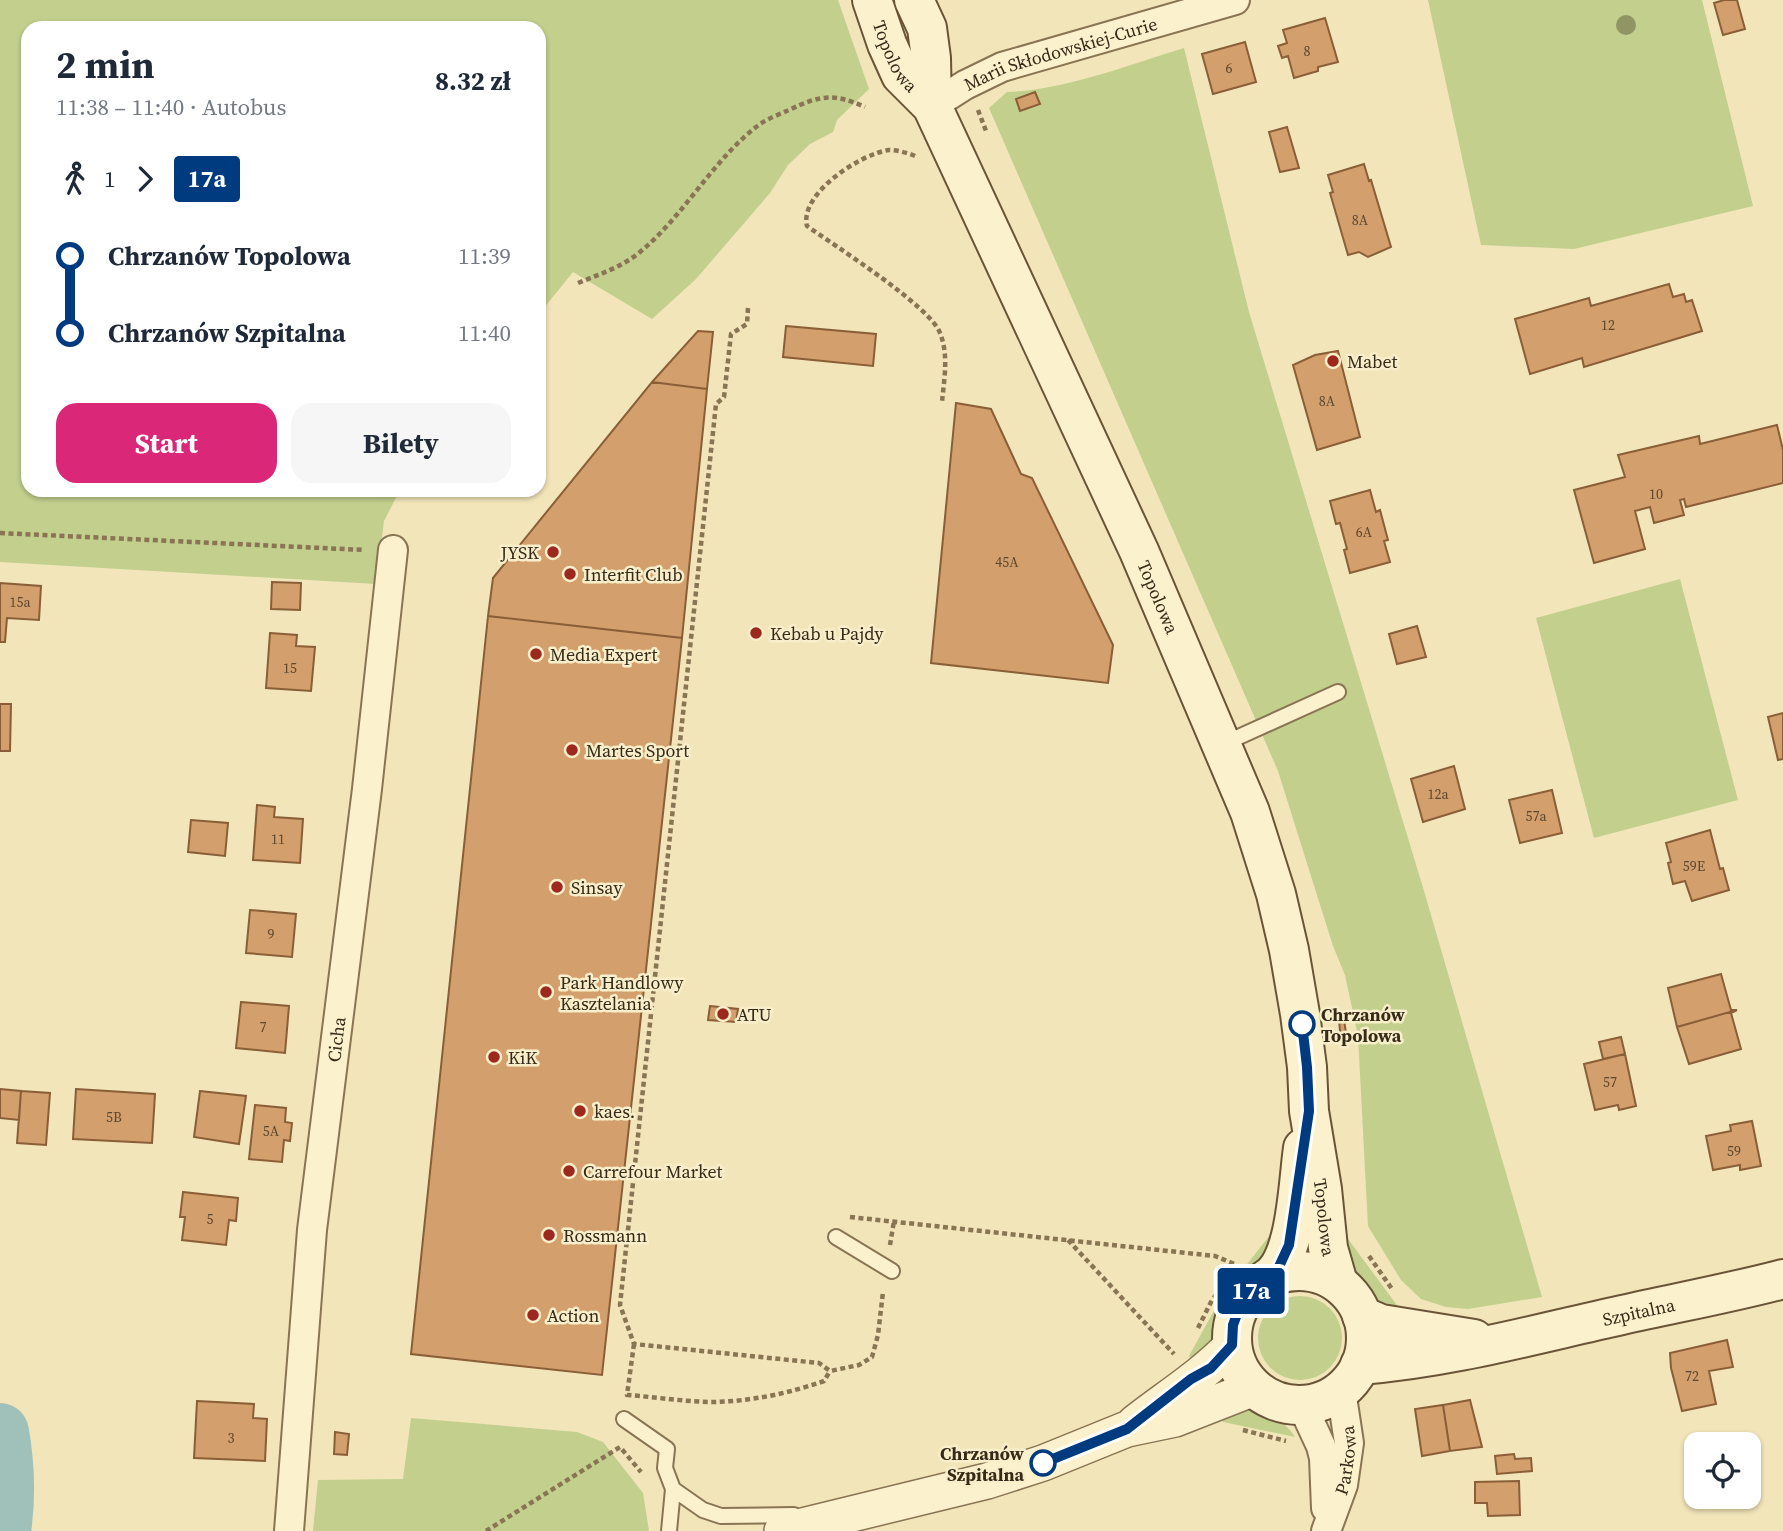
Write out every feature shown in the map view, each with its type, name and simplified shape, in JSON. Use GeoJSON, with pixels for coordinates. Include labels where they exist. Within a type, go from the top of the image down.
{"type":"FeatureCollection","features":[{"type":"Feature","properties":{"kind":"main road","name":"Topolowa"},"geometry":{"type":"LineString","coordinates":[[872,0],[901,75],[932,106],[1139,551],[1250,812],[1276,894],[1300,1014],[1309,1111],[1322,1189],[1328,1248],[1338,1283]]}},
{"type":"Feature","properties":{"kind":"main road","name":"Topolowa"},"geometry":{"type":"LineString","coordinates":[[914,0],[927,28],[932,106]]}},
{"type":"Feature","properties":{"kind":"main road","name":"Topolowa"},"geometry":{"type":"LineString","coordinates":[[1268,1278],[1276,1273],[1289,1245],[1309,1111]]}},
{"type":"Feature","properties":{"kind":"main road"},"geometry":{"type":"LineString","coordinates":[[1291,1271],[1316,1273],[1338,1283],[1353,1298],[1363,1316],[1366,1340],[1351,1377],[1323,1401],[1302,1405],[1276,1402],[1254,1388],[1239,1369],[1232,1345],[1233,1325],[1240,1306],[1252,1290],[1268,1278],[1291,1271]]}},
{"type":"Feature","properties":{"kind":"main road","name":"Szpitalna"},"geometry":{"type":"LineString","coordinates":[[1351,1377],[1493,1342],[1545,1333],[1783,1279]]}},
{"type":"Feature","properties":{"kind":"main road","name":"Szpitalna"},"geometry":{"type":"LineString","coordinates":[[1363,1316],[1381,1324],[1493,1342]]}},
{"type":"Feature","properties":{"kind":"street","name":"Marii Skłodowskiej-Curie"},"geometry":{"type":"LineString","coordinates":[[932,106],[965,85],[1002,67],[1235,0]]}},
{"type":"Feature","properties":{"kind":"street","name":"Cicha"},"geometry":{"type":"LineString","coordinates":[[289,1531],[312,1230],[368,789],[393,550]]}},
{"type":"Feature","properties":{"kind":"street"},"geometry":{"type":"LineString","coordinates":[[1127,1429],[1191,1379],[1211,1368],[1232,1345]]}},
{"type":"Feature","properties":{"kind":"street","name":"Parkowa"},"geometry":{"type":"LineString","coordinates":[[1326,1530],[1343,1485],[1349,1443],[1351,1377]]}},
{"type":"Feature","properties":{"kind":"street"},"geometry":{"type":"LineString","coordinates":[[782,1531],[987,1481],[1043,1463],[1127,1429],[1175,1419],[1254,1388]]}},
{"type":"Feature","properties":{"kind":"street","name":"Parkowa"},"geometry":{"type":"LineString","coordinates":[[1302,1405],[1324,1458],[1326,1530]]}},
{"type":"Feature","properties":{"kind":"lane"},"geometry":{"type":"LineString","coordinates":[[1221,745],[1338,692]]}},
{"type":"Feature","properties":{"kind":"lane"},"geometry":{"type":"LineString","coordinates":[[836,1237],[888,1277]]}},
{"type":"Feature","properties":{"kind":"lane"},"geometry":{"type":"LineString","coordinates":[[624,1419],[667,1450],[665,1468],[673,1489],[669,1531]]}},
{"type":"Feature","properties":{"kind":"lane"},"geometry":{"type":"LineString","coordinates":[[673,1489],[703,1510],[721,1516],[852,1513]]}},
{"type":"Feature","properties":{"kind":"path"},"geometry":{"type":"LineString","coordinates":[[578,283],[622,266],[640,252],[662,232],[728,153],[762,122],[803,103],[828,97],[845,98],[865,107]]}},
{"type":"Feature","properties":{"kind":"path"},"geometry":{"type":"LineString","coordinates":[[920,158],[891,150],[859,160],[826,185],[807,208],[805,217],[807,226],[920,307],[940,331],[946,358],[942,402]]}},
{"type":"Feature","properties":{"kind":"path"},"geometry":{"type":"LineString","coordinates":[[748,309],[747,324],[731,334],[724,397],[716,404],[714,417],[620,1305],[634,1344],[627,1395],[716,1402],[772,1395],[806,1387],[824,1381],[830,1371]]}},
{"type":"Feature","properties":{"kind":"path"},"geometry":{"type":"LineString","coordinates":[[0,533],[393,550]]}},
{"type":"Feature","properties":{"kind":"path"},"geometry":{"type":"LineString","coordinates":[[839,1216],[1215,1256],[1238,1265],[1212,1300],[1194,1337]]}},
{"type":"Feature","properties":{"kind":"path"},"geometry":{"type":"LineString","coordinates":[[1068,1240],[1181,1362]]}},
{"type":"Feature","properties":{"kind":"path"},"geometry":{"type":"LineString","coordinates":[[634,1344],[818,1363],[830,1371],[859,1365],[872,1357],[888,1277]]}},
{"type":"Feature","properties":{"kind":"path"},"geometry":{"type":"LineString","coordinates":[[1238,1428],[1296,1444]]}},
{"type":"Feature","properties":{"kind":"path"},"geometry":{"type":"LineString","coordinates":[[486,1531],[620,1447],[640,1470],[644,1480]]}},
{"type":"Feature","properties":{"kind":"green space"},"geometry":{"type":"Polygon","coordinates":[[[0,0],[838,0],[869,89],[837,120],[833,132],[810,144],[788,165],[770,193],[696,279],[652,319],[573,272],[546,305],[546,21],[21,21],[21,497],[396,497],[384,521],[376,584],[0,562],[0,0]]]}},
{"type":"Feature","properties":{"kind":"green space"},"geometry":{"type":"Polygon","coordinates":[[[1428,0],[1702,0],[1753,206],[1574,249],[1481,245],[1428,0]]]}},
{"type":"Feature","properties":{"kind":"green space"},"geometry":{"type":"Polygon","coordinates":[[[1184,48],[1249,312],[1424,891],[1542,1297],[1468,1309],[1446,1307],[1421,1299],[1401,1280],[1368,1226],[1358,1036],[1345,975],[1333,946],[1278,771],[989,108],[1007,92],[1073,82],[1184,48]]]}},
{"type":"Feature","properties":{"kind":"green space"},"geometry":{"type":"Polygon","coordinates":[[[1680,579],[1738,800],[1594,838],[1536,618],[1680,579]]]}},
{"type":"Feature","properties":{"kind":"green space"},"geometry":{"type":"Polygon","coordinates":[[[1274,1230],[1280,1231],[1257,1268],[1234,1287],[1227,1299],[1211,1344],[1192,1360],[1189,1356],[1222,1296],[1274,1230]]]}},
{"type":"Feature","properties":{"kind":"green space"},"geometry":{"type":"Polygon","coordinates":[[[1341,1232],[1402,1312],[1369,1298],[1349,1272],[1341,1232]]]}},
{"type":"Feature","properties":{"kind":"green space"},"geometry":{"type":"Polygon","coordinates":[[[1300,1296],[1316,1299],[1330,1308],[1339,1322],[1342,1338],[1339,1354],[1330,1368],[1316,1377],[1300,1380],[1284,1377],[1270,1368],[1261,1354],[1258,1338],[1261,1322],[1270,1308],[1284,1299],[1300,1296]]]}},
{"type":"Feature","properties":{"kind":"green space"},"geometry":{"type":"Polygon","coordinates":[[[1246,1408],[1274,1418],[1286,1426],[1295,1437],[1223,1422],[1220,1413],[1246,1408]]]}},
{"type":"Feature","properties":{"kind":"green space"},"geometry":{"type":"Polygon","coordinates":[[[411,1418],[577,1432],[603,1442],[643,1493],[649,1531],[313,1531],[318,1480],[403,1479],[411,1418]]]}},
{"type":"Feature","properties":{"kind":"building"},"geometry":{"type":"Polygon","coordinates":[[[1737,0],[1745,29],[1723,35],[1714,3],[1737,0]]]}},
{"type":"Feature","properties":{"kind":"building"},"geometry":{"type":"Polygon","coordinates":[[[1325,18],[1338,62],[1318,67],[1318,71],[1294,78],[1288,56],[1282,58],[1278,46],[1287,43],[1283,30],[1325,18]]]}},
{"type":"Feature","properties":{"kind":"building"},"geometry":{"type":"Polygon","coordinates":[[[1245,42],[1256,82],[1213,94],[1202,54],[1245,42]]]}},
{"type":"Feature","properties":{"kind":"building"},"geometry":{"type":"Polygon","coordinates":[[[1035,92],[1040,104],[1020,111],[1016,99],[1035,92]]]}},
{"type":"Feature","properties":{"kind":"building"},"geometry":{"type":"Polygon","coordinates":[[[1287,127],[1299,168],[1280,172],[1269,132],[1287,127]]]}},
{"type":"Feature","properties":{"kind":"building"},"geometry":{"type":"Polygon","coordinates":[[[1364,164],[1391,247],[1368,257],[1359,252],[1348,255],[1330,193],[1333,192],[1328,175],[1364,164]]]}},
{"type":"Feature","properties":{"kind":"building"},"geometry":{"type":"Polygon","coordinates":[[[1669,284],[1673,297],[1684,294],[1686,302],[1692,300],[1702,331],[1584,367],[1582,358],[1530,374],[1515,319],[1589,298],[1591,306],[1669,284]]]}},
{"type":"Feature","properties":{"kind":"building"},"geometry":{"type":"Polygon","coordinates":[[[786,326],[876,334],[873,366],[783,357],[786,326]]]}},
{"type":"Feature","properties":{"kind":"building"},"geometry":{"type":"Polygon","coordinates":[[[698,331],[713,332],[707,389],[652,382],[698,331]]]}},
{"type":"Feature","properties":{"kind":"building"},"geometry":{"type":"Polygon","coordinates":[[[1338,351],[1360,437],[1317,450],[1293,365],[1315,355],[1338,351]]]}},
{"type":"Feature","properties":{"kind":"building"},"geometry":{"type":"Polygon","coordinates":[[[652,382],[707,389],[682,638],[488,616],[493,578],[652,382]]]}},
{"type":"Feature","properties":{"kind":"building"},"geometry":{"type":"Polygon","coordinates":[[[956,403],[991,409],[1021,474],[1032,478],[1113,645],[1108,683],[931,663],[956,403]]]}},
{"type":"Feature","properties":{"kind":"building"},"geometry":{"type":"Polygon","coordinates":[[[1777,425],[1783,450],[1783,483],[1686,507],[1684,499],[1680,500],[1684,515],[1654,523],[1650,507],[1635,511],[1645,549],[1594,563],[1574,490],[1625,477],[1618,455],[1699,436],[1700,444],[1777,425]]]}},
{"type":"Feature","properties":{"kind":"building"},"geometry":{"type":"Polygon","coordinates":[[[1370,490],[1376,512],[1380,510],[1388,540],[1384,541],[1390,562],[1350,573],[1340,523],[1336,524],[1330,501],[1370,490]]]}},
{"type":"Feature","properties":{"kind":"building"},"geometry":{"type":"Polygon","coordinates":[[[272,582],[301,583],[300,610],[271,609],[272,582]]]}},
{"type":"Feature","properties":{"kind":"building"},"geometry":{"type":"Polygon","coordinates":[[[0,583],[41,586],[39,620],[7,618],[5,642],[0,642],[0,583]]]}},
{"type":"Feature","properties":{"kind":"building","name":"Park Handlowy Kasztelania"},"geometry":{"type":"Polygon","coordinates":[[[488,616],[682,638],[602,1375],[411,1354],[488,616]]]}},
{"type":"Feature","properties":{"kind":"building"},"geometry":{"type":"Polygon","coordinates":[[[1417,626],[1426,657],[1397,664],[1389,634],[1417,626]]]}},
{"type":"Feature","properties":{"kind":"building"},"geometry":{"type":"Polygon","coordinates":[[[270,633],[297,635],[296,646],[315,647],[311,691],[266,688],[270,633]]]}},
{"type":"Feature","properties":{"kind":"building"},"geometry":{"type":"Polygon","coordinates":[[[0,704],[11,704],[10,751],[0,751],[0,704]]]}},
{"type":"Feature","properties":{"kind":"building"},"geometry":{"type":"Polygon","coordinates":[[[1783,713],[1783,759],[1778,760],[1768,717],[1783,713]]]}},
{"type":"Feature","properties":{"kind":"building"},"geometry":{"type":"Polygon","coordinates":[[[1454,766],[1465,809],[1423,822],[1411,779],[1454,766]]]}},
{"type":"Feature","properties":{"kind":"building"},"geometry":{"type":"Polygon","coordinates":[[[1552,790],[1562,833],[1520,843],[1509,800],[1552,790]]]}},
{"type":"Feature","properties":{"kind":"building"},"geometry":{"type":"Polygon","coordinates":[[[257,805],[275,807],[274,817],[303,819],[300,863],[253,860],[257,805]]]}},
{"type":"Feature","properties":{"kind":"building"},"geometry":{"type":"Polygon","coordinates":[[[191,820],[228,823],[225,856],[188,852],[191,820]]]}},
{"type":"Feature","properties":{"kind":"building"},"geometry":{"type":"Polygon","coordinates":[[[1710,830],[1720,869],[1723,868],[1729,890],[1692,901],[1685,881],[1673,884],[1666,843],[1710,830]]]}},
{"type":"Feature","properties":{"kind":"building"},"geometry":{"type":"Polygon","coordinates":[[[250,910],[296,914],[292,957],[246,953],[250,910]]]}},
{"type":"Feature","properties":{"kind":"building"},"geometry":{"type":"Polygon","coordinates":[[[1721,974],[1731,1010],[1737,1010],[1677,1027],[1668,988],[1721,974]]]}},
{"type":"Feature","properties":{"kind":"building"},"geometry":{"type":"Polygon","coordinates":[[[241,1002],[289,1006],[285,1053],[236,1048],[241,1002]]]}},
{"type":"Feature","properties":{"kind":"building","name":"ATU"},"geometry":{"type":"Polygon","coordinates":[[[710,1006],[738,1009],[736,1022],[708,1020],[710,1006]]]}},
{"type":"Feature","properties":{"kind":"building"},"geometry":{"type":"Polygon","coordinates":[[[1737,1010],[1731,1013],[1741,1049],[1689,1064],[1677,1027],[1737,1010]]]}},
{"type":"Feature","properties":{"kind":"building"},"geometry":{"type":"Polygon","coordinates":[[[1344,1019],[1347,1041],[1341,1042],[1339,1020],[1344,1019]]]}},
{"type":"Feature","properties":{"kind":"building"},"geometry":{"type":"Polygon","coordinates":[[[1621,1037],[1625,1054],[1603,1059],[1599,1042],[1621,1037]]]}},
{"type":"Feature","properties":{"kind":"building"},"geometry":{"type":"Polygon","coordinates":[[[1625,1054],[1636,1106],[1619,1110],[1618,1105],[1595,1110],[1584,1064],[1625,1054]]]}},
{"type":"Feature","properties":{"kind":"building"},"geometry":{"type":"Polygon","coordinates":[[[0,1089],[21,1091],[19,1120],[0,1118],[0,1089]]]}},
{"type":"Feature","properties":{"kind":"building"},"geometry":{"type":"Polygon","coordinates":[[[76,1089],[155,1094],[152,1143],[73,1139],[76,1089]]]}},
{"type":"Feature","properties":{"kind":"building"},"geometry":{"type":"Polygon","coordinates":[[[21,1091],[50,1093],[46,1145],[17,1143],[21,1091]]]}},
{"type":"Feature","properties":{"kind":"building"},"geometry":{"type":"Polygon","coordinates":[[[200,1091],[246,1096],[239,1144],[194,1137],[200,1091]]]}},
{"type":"Feature","properties":{"kind":"building"},"geometry":{"type":"Polygon","coordinates":[[[255,1105],[286,1108],[285,1122],[292,1123],[290,1141],[284,1140],[282,1162],[249,1159],[255,1105]]]}},
{"type":"Feature","properties":{"kind":"building"},"geometry":{"type":"Polygon","coordinates":[[[1752,1121],[1761,1166],[1740,1170],[1740,1165],[1713,1170],[1706,1136],[1731,1131],[1730,1125],[1752,1121]]]}},
{"type":"Feature","properties":{"kind":"building"},"geometry":{"type":"Polygon","coordinates":[[[183,1192],[238,1198],[236,1221],[229,1220],[226,1245],[182,1240],[185,1217],[180,1217],[183,1192]]]}},
{"type":"Feature","properties":{"kind":"building"},"geometry":{"type":"Polygon","coordinates":[[[1727,1340],[1733,1367],[1709,1371],[1716,1404],[1682,1411],[1670,1353],[1727,1340]]]}},
{"type":"Feature","properties":{"kind":"building"},"geometry":{"type":"Polygon","coordinates":[[[1470,1400],[1482,1447],[1450,1451],[1443,1405],[1470,1400]]]}},
{"type":"Feature","properties":{"kind":"building"},"geometry":{"type":"Polygon","coordinates":[[[197,1401],[254,1404],[253,1418],[267,1419],[265,1461],[194,1458],[197,1401]]]}},
{"type":"Feature","properties":{"kind":"building"},"geometry":{"type":"Polygon","coordinates":[[[1443,1405],[1450,1451],[1422,1456],[1415,1409],[1443,1405]]]}},
{"type":"Feature","properties":{"kind":"building"},"geometry":{"type":"Polygon","coordinates":[[[335,1432],[349,1434],[347,1455],[334,1454],[335,1432]]]}},
{"type":"Feature","properties":{"kind":"building"},"geometry":{"type":"Polygon","coordinates":[[[1514,1454],[1515,1459],[1531,1458],[1532,1471],[1497,1474],[1495,1456],[1514,1454]]]}},
{"type":"Feature","properties":{"kind":"building"},"geometry":{"type":"Polygon","coordinates":[[[1519,1481],[1520,1515],[1488,1516],[1487,1503],[1475,1503],[1475,1482],[1519,1481]]]}},
{"type":"Feature","properties":{"kind":"waterway"},"geometry":{"type":"LineString","coordinates":[[0,1432],[5,1482],[2,1531]]}},
{"type":"Feature","properties":{"kind":"bus line","name":"17a"},"geometry":{"type":"LineString","coordinates":[[1043,1463],[1127,1429],[1191,1379],[1211,1368],[1232,1345],[1233,1325],[1240,1306],[1252,1290],[1276,1273],[1289,1245],[1309,1111],[1302,1024]]}},
{"type":"Feature","properties":{"kind":"place","name":"Mabet"},"geometry":{"type":"Point","coordinates":[1333,361]}},
{"type":"Feature","properties":{"kind":"place","name":"JYSK"},"geometry":{"type":"Point","coordinates":[553,552]}},
{"type":"Feature","properties":{"kind":"place","name":"Interfit Club"},"geometry":{"type":"Point","coordinates":[570,574]}},
{"type":"Feature","properties":{"kind":"place","name":"Kebab u Pajdy"},"geometry":{"type":"Point","coordinates":[756,633]}},
{"type":"Feature","properties":{"kind":"place","name":"Media Expert"},"geometry":{"type":"Point","coordinates":[536,654]}},
{"type":"Feature","properties":{"kind":"place","name":"Martes Sport"},"geometry":{"type":"Point","coordinates":[572,750]}},
{"type":"Feature","properties":{"kind":"place","name":"Sinsay"},"geometry":{"type":"Point","coordinates":[557,887]}},
{"type":"Feature","properties":{"kind":"place","name":"Park Handlowy Kasztelania"},"geometry":{"type":"Point","coordinates":[546,992]}},
{"type":"Feature","properties":{"kind":"place","name":"ATU"},"geometry":{"type":"Point","coordinates":[723,1014]}},
{"type":"Feature","properties":{"kind":"place","name":"Chrzanów Topolowa"},"geometry":{"type":"Point","coordinates":[1302,1024]}},
{"type":"Feature","properties":{"kind":"place","name":"KiK"},"geometry":{"type":"Point","coordinates":[494,1057]}},
{"type":"Feature","properties":{"kind":"place","name":"kaes."},"geometry":{"type":"Point","coordinates":[580,1111]}},
{"type":"Feature","properties":{"kind":"place","name":"Carrefour Market"},"geometry":{"type":"Point","coordinates":[569,1171]}},
{"type":"Feature","properties":{"kind":"place","name":"Rossmann"},"geometry":{"type":"Point","coordinates":[549,1235]}},
{"type":"Feature","properties":{"kind":"place","name":"Action"},"geometry":{"type":"Point","coordinates":[533,1315]}},
{"type":"Feature","properties":{"kind":"place","name":"Chrzanów Szpitalna"},"geometry":{"type":"Point","coordinates":[1043,1463]}}]}
